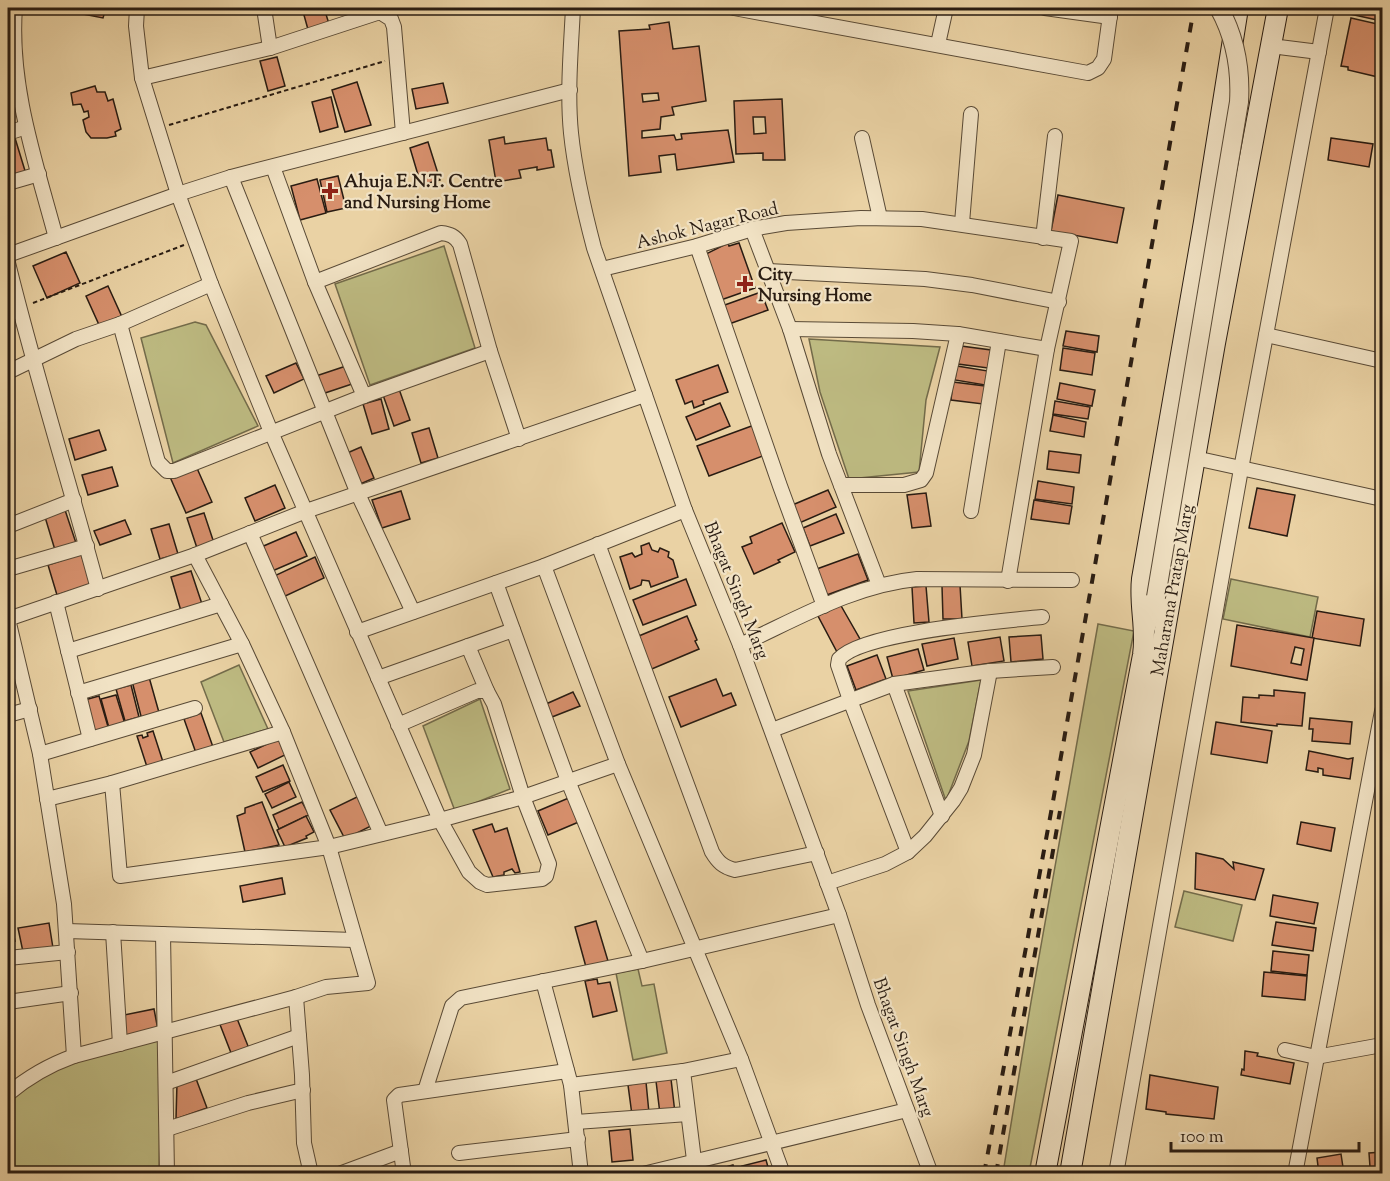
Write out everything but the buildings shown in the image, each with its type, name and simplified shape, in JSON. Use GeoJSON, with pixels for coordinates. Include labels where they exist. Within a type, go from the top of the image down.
{"type":"FeatureCollection","features":[{"type":"Feature","properties":{"kind":"main road","name":"Maharana Pratap Marg"},"geometry":{"type":"LineString","coordinates":[[1070,1173],[1089,1065],[1111,883],[1143,655],[1145,631],[1140,596],[1142,579],[1238,8]]}},
{"type":"Feature","properties":{"kind":"main road","name":"Maharana Pratap Marg"},"geometry":{"type":"LineString","coordinates":[[1045,1173],[1067,1059],[1111,883],[1195,458],[1278,8]]}},
{"type":"Feature","properties":{"kind":"main road"},"geometry":{"type":"LineString","coordinates":[[1227,80],[1263,85]]}},
{"type":"Feature","properties":{"kind":"main road"},"geometry":{"type":"LineString","coordinates":[[1067,1059],[1089,1065]]}},
{"type":"Feature","properties":{"kind":"street"},"geometry":{"type":"LineString","coordinates":[[15,8],[15,64],[26,127],[56,238]]}},
{"type":"Feature","properties":{"kind":"street"},"geometry":{"type":"LineString","coordinates":[[137,8],[136,26],[142,78],[178,194],[211,284],[271,432],[440,820],[469,872],[480,882],[487,885],[542,879],[549,870],[549,864],[523,797],[494,704],[468,646]]}},
{"type":"Feature","properties":{"kind":"street"},"geometry":{"type":"LineString","coordinates":[[264,8],[270,48]]}},
{"type":"Feature","properties":{"kind":"street","name":"Bhagat Singh Marg"},"geometry":{"type":"LineString","coordinates":[[573,8],[571,133],[576,175],[586,217],[685,510],[772,730],[839,915],[868,1005],[931,1173]]}},
{"type":"Feature","properties":{"kind":"street"},"geometry":{"type":"LineString","coordinates":[[734,8],[1088,73],[1098,68],[1104,59],[1110,12],[1045,8]]}},
{"type":"Feature","properties":{"kind":"street"},"geometry":{"type":"LineString","coordinates":[[938,44],[946,8]]}},
{"type":"Feature","properties":{"kind":"street"},"geometry":{"type":"LineString","coordinates":[[1145,631],[1156,597],[1239,102],[1240,80],[1237,57],[1231,33],[1219,8]]}},
{"type":"Feature","properties":{"kind":"street"},"geometry":{"type":"LineString","coordinates":[[1116,1173],[1241,469],[1327,8]]}},
{"type":"Feature","properties":{"kind":"street"},"geometry":{"type":"LineString","coordinates":[[142,78],[270,48],[380,12],[391,19],[394,27],[403,133]]}},
{"type":"Feature","properties":{"kind":"street"},"geometry":{"type":"LineString","coordinates":[[1270,45],[1319,52]]}},
{"type":"Feature","properties":{"kind":"street"},"geometry":{"type":"LineString","coordinates":[[8,255],[231,177],[570,90]]}},
{"type":"Feature","properties":{"kind":"street"},"geometry":{"type":"LineString","coordinates":[[962,223],[971,114]]}},
{"type":"Feature","properties":{"kind":"street"},"geometry":{"type":"LineString","coordinates":[[8,133],[26,127]]}},
{"type":"Feature","properties":{"kind":"street"},"geometry":{"type":"LineString","coordinates":[[1043,238],[1055,136]]}},
{"type":"Feature","properties":{"kind":"street"},"geometry":{"type":"LineString","coordinates":[[862,138],[880,218]]}},
{"type":"Feature","properties":{"kind":"street"},"geometry":{"type":"LineString","coordinates":[[273,167],[315,282],[364,396]]}},
{"type":"Feature","properties":{"kind":"street"},"geometry":{"type":"LineString","coordinates":[[8,183],[39,174]]}},
{"type":"Feature","properties":{"kind":"street"},"geometry":{"type":"LineString","coordinates":[[231,177],[358,494],[413,612]]}},
{"type":"Feature","properties":{"kind":"street","name":"Ashok Nagar Road"},"geometry":{"type":"LineString","coordinates":[[602,269],[697,246],[752,229],[786,223],[880,218],[922,219],[962,223],[1071,241],[1059,302]]}},
{"type":"Feature","properties":{"kind":"street"},"geometry":{"type":"LineString","coordinates":[[752,229],[790,329],[829,454],[879,585]]}},
{"type":"Feature","properties":{"kind":"street"},"geometry":{"type":"LineString","coordinates":[[315,282],[441,233],[449,234],[460,244],[490,351],[519,439]]}},
{"type":"Feature","properties":{"kind":"street"},"geometry":{"type":"LineString","coordinates":[[697,246],[824,606]]}},
{"type":"Feature","properties":{"kind":"street"},"geometry":{"type":"LineString","coordinates":[[8,264],[20,315],[98,590]]}},
{"type":"Feature","properties":{"kind":"street"},"geometry":{"type":"LineString","coordinates":[[768,271],[926,279],[972,285],[1059,302],[1047,349],[1008,581]]}},
{"type":"Feature","properties":{"kind":"street"},"geometry":{"type":"LineString","coordinates":[[8,372],[76,339],[120,324],[211,284]]}},
{"type":"Feature","properties":{"kind":"street"},"geometry":{"type":"LineString","coordinates":[[8,324],[20,315]]}},
{"type":"Feature","properties":{"kind":"street"},"geometry":{"type":"LineString","coordinates":[[120,324],[158,462],[167,471],[174,471],[364,396],[490,351]]}},
{"type":"Feature","properties":{"kind":"street"},"geometry":{"type":"LineString","coordinates":[[790,329],[958,334],[1047,349]]}},
{"type":"Feature","properties":{"kind":"street"},"geometry":{"type":"LineString","coordinates":[[841,485],[904,485],[921,480],[926,473],[958,334]]}},
{"type":"Feature","properties":{"kind":"street"},"geometry":{"type":"LineString","coordinates":[[1266,335],[1383,361]]}},
{"type":"Feature","properties":{"kind":"street"},"geometry":{"type":"LineString","coordinates":[[971,511],[999,341]]}},
{"type":"Feature","properties":{"kind":"street"},"geometry":{"type":"LineString","coordinates":[[74,1056],[64,904],[40,754],[8,619],[98,590],[306,511],[645,394]]}},
{"type":"Feature","properties":{"kind":"street"},"geometry":{"type":"LineString","coordinates":[[1195,458],[1383,499]]}},
{"type":"Feature","properties":{"kind":"street"},"geometry":{"type":"LineString","coordinates":[[8,526],[74,500]]}},
{"type":"Feature","properties":{"kind":"street"},"geometry":{"type":"LineString","coordinates":[[357,632],[544,566],[685,510]]}},
{"type":"Feature","properties":{"kind":"street"},"geometry":{"type":"LineString","coordinates":[[250,533],[381,834]]}},
{"type":"Feature","properties":{"kind":"street"},"geometry":{"type":"LineString","coordinates":[[598,544],[712,852],[719,863],[735,870],[817,853]]}},
{"type":"Feature","properties":{"kind":"street"},"geometry":{"type":"LineString","coordinates":[[8,569],[87,546]]}},
{"type":"Feature","properties":{"kind":"street"},"geometry":{"type":"LineString","coordinates":[[8,1094],[31,1076],[74,1056],[326,987],[368,983],[329,847],[283,732],[242,644],[195,555]]}},
{"type":"Feature","properties":{"kind":"street"},"geometry":{"type":"LineString","coordinates":[[544,566],[618,764],[741,1059],[783,1173]]}},
{"type":"Feature","properties":{"kind":"street"},"geometry":{"type":"LineString","coordinates":[[740,645],[824,606],[892,581],[917,579],[1072,580]]}},
{"type":"Feature","properties":{"kind":"street"},"geometry":{"type":"LineString","coordinates":[[496,583],[568,781],[642,961]]}},
{"type":"Feature","properties":{"kind":"street"},"geometry":{"type":"LineString","coordinates":[[57,602],[90,739]]}},
{"type":"Feature","properties":{"kind":"street"},"geometry":{"type":"LineString","coordinates":[[68,651],[221,604]]}},
{"type":"Feature","properties":{"kind":"street"},"geometry":{"type":"LineString","coordinates":[[908,852],[850,700],[838,659],[849,651],[873,643],[920,632],[1042,617]]}},
{"type":"Feature","properties":{"kind":"street"},"geometry":{"type":"LineString","coordinates":[[378,678],[513,630]]}},
{"type":"Feature","properties":{"kind":"street"},"geometry":{"type":"LineString","coordinates":[[78,693],[242,644]]}},
{"type":"Feature","properties":{"kind":"street"},"geometry":{"type":"LineString","coordinates":[[772,730],[894,684],[990,670],[1053,667]]}},
{"type":"Feature","properties":{"kind":"street"},"geometry":{"type":"LineString","coordinates":[[827,883],[885,864],[908,852],[942,816],[961,788],[974,755],[990,670]]}},
{"type":"Feature","properties":{"kind":"street"},"geometry":{"type":"LineString","coordinates":[[894,684],[942,816]]}},
{"type":"Feature","properties":{"kind":"street"},"geometry":{"type":"LineString","coordinates":[[398,725],[477,691],[487,692]]}},
{"type":"Feature","properties":{"kind":"street"},"geometry":{"type":"LineString","coordinates":[[40,754],[195,708]]}},
{"type":"Feature","properties":{"kind":"street"},"geometry":{"type":"LineString","coordinates":[[8,715],[30,710]]}},
{"type":"Feature","properties":{"kind":"street"},"geometry":{"type":"LineString","coordinates":[[1295,1173],[1316,1058],[1377,770],[1383,711]]}},
{"type":"Feature","properties":{"kind":"street"},"geometry":{"type":"LineString","coordinates":[[47,799],[112,783],[283,732]]}},
{"type":"Feature","properties":{"kind":"street"},"geometry":{"type":"LineString","coordinates":[[112,783],[120,876],[329,847],[523,797],[618,764]]}},
{"type":"Feature","properties":{"kind":"street"},"geometry":{"type":"LineString","coordinates":[[425,1091],[452,1006],[461,998],[642,961],[839,915]]}},
{"type":"Feature","properties":{"kind":"street"},"geometry":{"type":"LineString","coordinates":[[67,931],[354,940]]}},
{"type":"Feature","properties":{"kind":"street"},"geometry":{"type":"LineString","coordinates":[[113,932],[120,1044]]}},
{"type":"Feature","properties":{"kind":"street"},"geometry":{"type":"LineString","coordinates":[[152,1173],[167,1173],[163,934]]}},
{"type":"Feature","properties":{"kind":"street"},"geometry":{"type":"LineString","coordinates":[[8,958],[68,952]]}},
{"type":"Feature","properties":{"kind":"street"},"geometry":{"type":"LineString","coordinates":[[543,981],[569,1078],[581,1173]]}},
{"type":"Feature","properties":{"kind":"street"},"geometry":{"type":"LineString","coordinates":[[8,1002],[70,993]]}},
{"type":"Feature","properties":{"kind":"street"},"geometry":{"type":"LineString","coordinates":[[296,997],[303,1090],[304,1143],[310,1173]]}},
{"type":"Feature","properties":{"kind":"street"},"geometry":{"type":"LineString","coordinates":[[166,1083],[299,1036]]}},
{"type":"Feature","properties":{"kind":"street"},"geometry":{"type":"LineString","coordinates":[[1285,1050],[1316,1058],[1383,1045]]}},
{"type":"Feature","properties":{"kind":"street"},"geometry":{"type":"LineString","coordinates":[[404,1173],[394,1100],[399,1095],[569,1078],[683,1071],[741,1059]]}},
{"type":"Feature","properties":{"kind":"street"},"geometry":{"type":"LineString","coordinates":[[683,1071],[694,1160]]}},
{"type":"Feature","properties":{"kind":"street"},"geometry":{"type":"LineString","coordinates":[[167,1129],[248,1103],[303,1090]]}},
{"type":"Feature","properties":{"kind":"street"},"geometry":{"type":"LineString","coordinates":[[643,1173],[907,1110]]}},
{"type":"Feature","properties":{"kind":"street"},"geometry":{"type":"LineString","coordinates":[[576,1122],[688,1114]]}},
{"type":"Feature","properties":{"kind":"street"},"geometry":{"type":"LineString","coordinates":[[459,1153],[578,1139]]}},
{"type":"Feature","properties":{"kind":"street"},"geometry":{"type":"LineString","coordinates":[[339,1173],[402,1155]]}},
{"type":"Feature","properties":{"kind":"street"},"geometry":{"type":"LineString","coordinates":[[402,1155],[412,1173]]}},
{"type":"Feature","properties":{"kind":"path"},"geometry":{"type":"LineString","coordinates":[[158,128],[397,57]]}},
{"type":"Feature","properties":{"kind":"path"},"geometry":{"type":"LineString","coordinates":[[20,315],[196,241]]}},
{"type":"Feature","properties":{"kind":"shaded area"},"geometry":{"type":"Polygon","coordinates":[[[444,246],[475,348],[370,385],[335,284],[444,246]]]}},
{"type":"Feature","properties":{"kind":"shaded area"},"geometry":{"type":"Polygon","coordinates":[[[195,322],[206,325],[258,426],[173,463],[141,338],[195,322]]]}},
{"type":"Feature","properties":{"kind":"shaded area"},"geometry":{"type":"Polygon","coordinates":[[[809,339],[940,347],[926,400],[919,472],[849,479],[820,392],[809,339]]]}},
{"type":"Feature","properties":{"kind":"shaded area"},"geometry":{"type":"Polygon","coordinates":[[[1231,579],[1318,597],[1310,637],[1223,619],[1231,579]]]}},
{"type":"Feature","properties":{"kind":"shaded area"},"geometry":{"type":"Polygon","coordinates":[[[1098,624],[1134,631],[1029,1173],[1003,1173],[1031,1002],[1098,624]]]}},
{"type":"Feature","properties":{"kind":"shaded area"},"geometry":{"type":"Polygon","coordinates":[[[239,665],[268,729],[224,742],[201,682],[239,665]]]}},
{"type":"Feature","properties":{"kind":"shaded area"},"geometry":{"type":"Polygon","coordinates":[[[981,680],[969,741],[946,801],[908,691],[981,680]]]}},
{"type":"Feature","properties":{"kind":"shaded area"},"geometry":{"type":"Polygon","coordinates":[[[480,699],[510,789],[455,811],[423,726],[480,699]]]}},
{"type":"Feature","properties":{"kind":"shaded area"},"geometry":{"type":"Polygon","coordinates":[[[1184,891],[1242,905],[1233,941],[1175,927],[1184,891]]]}},
{"type":"Feature","properties":{"kind":"shaded area"},"geometry":{"type":"Polygon","coordinates":[[[638,969],[642,986],[654,984],[667,1053],[633,1060],[616,973],[638,969]]]}},
{"type":"Feature","properties":{"kind":"shaded area"},"geometry":{"type":"Polygon","coordinates":[[[161,1039],[159,1173],[8,1174],[8,1101],[24,1088],[60,1068],[100,1054],[161,1039]]]}},
{"type":"Feature","properties":{"kind":"railway"},"geometry":{"type":"LineString","coordinates":[[984,1174],[1052,807],[1194,8]]}},
{"type":"Feature","properties":{"kind":"railway"},"geometry":{"type":"LineString","coordinates":[[996,1174],[1060,811]]}},
{"type":"Feature","properties":{"kind":"place","name":"Ahuja E.N.T. Centre and Nursing Home"},"geometry":{"type":"Point","coordinates":[330,191]}},
{"type":"Feature","properties":{"kind":"place","name":"City Nursing Home"},"geometry":{"type":"Point","coordinates":[745,284]}}]}
